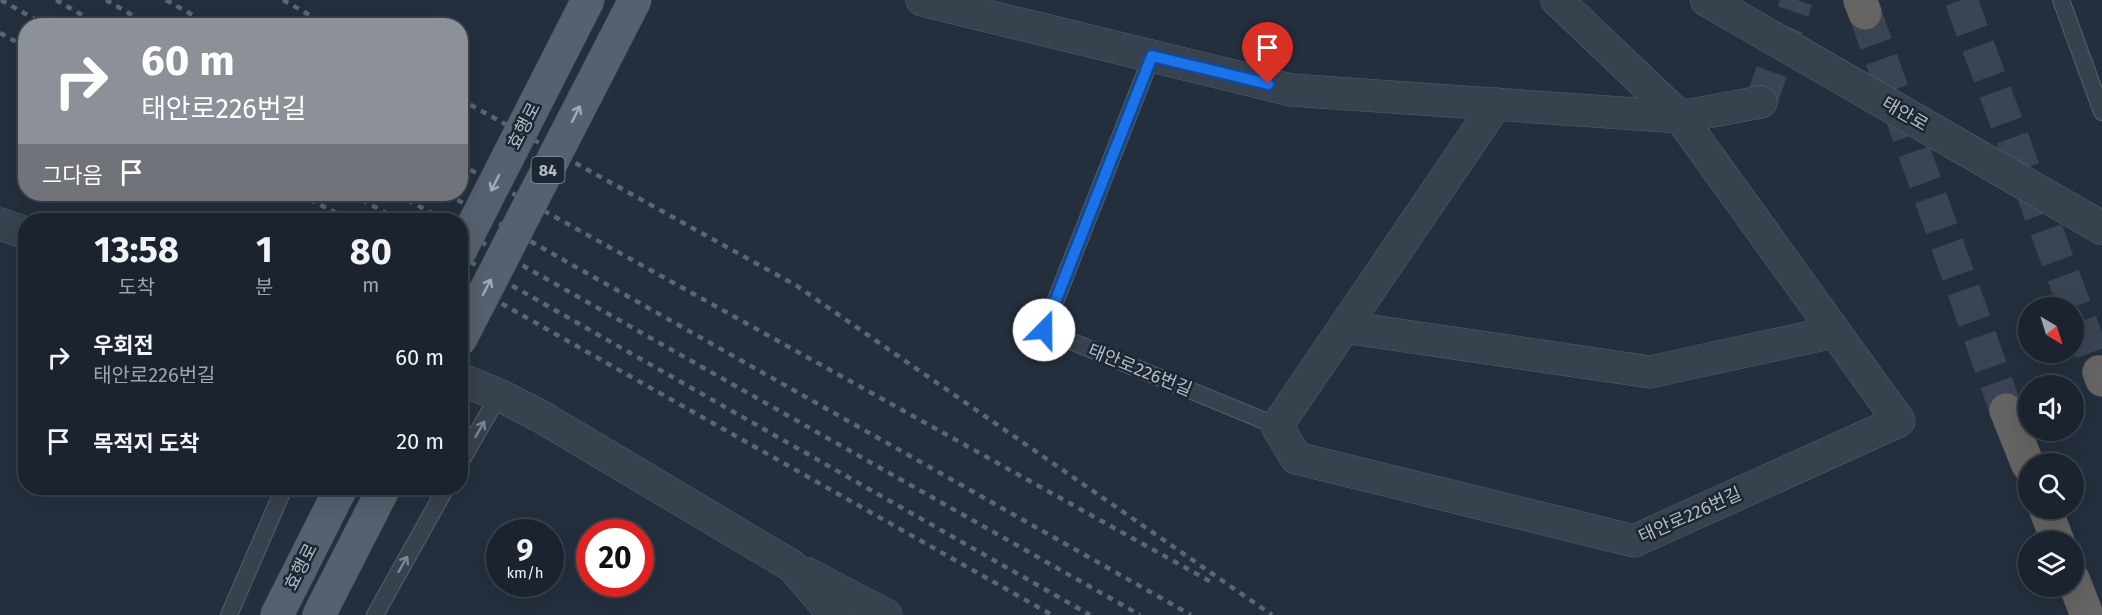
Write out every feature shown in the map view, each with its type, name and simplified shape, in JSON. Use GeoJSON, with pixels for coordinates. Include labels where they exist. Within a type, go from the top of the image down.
{"type":"FeatureCollection","features":[{"type":"Feature","properties":{"kind":"highway"},"geometry":{"type":"LineString","coordinates":[[2006,410],[2023,453]]}},
{"type":"Feature","properties":{"kind":"highway"},"geometry":{"type":"LineString","coordinates":[[2080,597],[2087,615]]}},
{"type":"Feature","properties":{"kind":"main road","name":"효행로"},"geometry":{"type":"LineString","coordinates":[[468,236],[588,0]]}},
{"type":"Feature","properties":{"kind":"main road","name":"84"},"geometry":{"type":"LineString","coordinates":[[468,324],[635,0]]}},
{"type":"Feature","properties":{"kind":"main road","name":"효행로"},"geometry":{"type":"LineString","coordinates":[[277,615],[337,495]]}},
{"type":"Feature","properties":{"kind":"main road"},"geometry":{"type":"LineString","coordinates":[[319,615],[380,495]]}},
{"type":"Feature","properties":{"kind":"street"},"geometry":{"type":"LineString","coordinates":[[922,0],[1291,90],[1680,117],[1761,102]]}},
{"type":"Feature","properties":{"kind":"street","name":"태안로226번길"},"geometry":{"type":"LineString","coordinates":[[1277,426],[1296,458],[1634,541],[1899,422],[1680,117],[1557,0]]}},
{"type":"Feature","properties":{"kind":"street","name":"태안로"},"geometry":{"type":"LineString","coordinates":[[1707,0],[2102,228]]}},
{"type":"Feature","properties":{"kind":"street"},"geometry":{"type":"LineString","coordinates":[[1277,426],[1496,104]]}},
{"type":"Feature","properties":{"kind":"street"},"geometry":{"type":"LineString","coordinates":[[0,224],[18,230]]}},
{"type":"Feature","properties":{"kind":"street"},"geometry":{"type":"LineString","coordinates":[[1344,327],[1650,372],[1834,332]]}},
{"type":"Feature","properties":{"kind":"street"},"geometry":{"type":"LineString","coordinates":[[468,382],[499,395],[550,422],[792,566],[886,615]]}},
{"type":"Feature","properties":{"kind":"street"},"geometry":{"type":"LineString","coordinates":[[792,566],[834,615]]}},
{"type":"Feature","properties":{"kind":"lane"},"geometry":{"type":"LineString","coordinates":[[2061,0],[2101,104]]}},
{"type":"Feature","properties":{"kind":"lane","name":"태안로226번길"},"geometry":{"type":"LineString","coordinates":[[1152,56],[1044,330],[1277,426]]}},
{"type":"Feature","properties":{"kind":"lane"},"geometry":{"type":"LineString","coordinates":[[468,449],[499,395]]}},
{"type":"Feature","properties":{"kind":"lane"},"geometry":{"type":"LineString","coordinates":[[229,615],[281,495]]}},
{"type":"Feature","properties":{"kind":"lane"},"geometry":{"type":"LineString","coordinates":[[375,615],[442,495]]}},
{"type":"Feature","properties":{"kind":"tunnel"},"geometry":{"type":"LineString","coordinates":[[1761,102],[1797,0]]}},
{"type":"Feature","properties":{"kind":"tunnel"},"geometry":{"type":"LineString","coordinates":[[1961,0],[2099,372]]}},
{"type":"Feature","properties":{"kind":"tunnel"},"geometry":{"type":"LineString","coordinates":[[1865,13],[2006,410]]}},
{"type":"Feature","properties":{"kind":"railway"},"geometry":{"type":"LineString","coordinates":[[1,0],[33,18]]}},
{"type":"Feature","properties":{"kind":"railway"},"geometry":{"type":"LineString","coordinates":[[56,0],[87,18]]}},
{"type":"Feature","properties":{"kind":"railway"},"geometry":{"type":"LineString","coordinates":[[106,0],[137,18]]}},
{"type":"Feature","properties":{"kind":"railway"},"geometry":{"type":"LineString","coordinates":[[166,0],[198,18]]}},
{"type":"Feature","properties":{"kind":"railway"},"geometry":{"type":"LineString","coordinates":[[283,0],[315,18]]}},
{"type":"Feature","properties":{"kind":"railway"},"geometry":{"type":"LineString","coordinates":[[0,33],[18,43]]}},
{"type":"Feature","properties":{"kind":"railway"},"geometry":{"type":"LineString","coordinates":[[468,103],[797,286],[1272,615]]}},
{"type":"Feature","properties":{"kind":"railway"},"geometry":{"type":"LineString","coordinates":[[468,168],[1213,583]]}},
{"type":"Feature","properties":{"kind":"railway"},"geometry":{"type":"LineString","coordinates":[[313,201],[336,213]]}},
{"type":"Feature","properties":{"kind":"railway"},"geometry":{"type":"LineString","coordinates":[[364,201],[386,213]]}},
{"type":"Feature","properties":{"kind":"railway"},"geometry":{"type":"LineString","coordinates":[[410,201],[431,213]]}},
{"type":"Feature","properties":{"kind":"railway"},"geometry":{"type":"LineString","coordinates":[[459,201],[1191,615]]}},
{"type":"Feature","properties":{"kind":"railway"},"geometry":{"type":"LineString","coordinates":[[468,235],[1140,615]]}},
{"type":"Feature","properties":{"kind":"railway"},"geometry":{"type":"LineString","coordinates":[[468,261],[1090,615]]}},
{"type":"Feature","properties":{"kind":"railway"},"geometry":{"type":"LineString","coordinates":[[468,285],[1052,615]]}},
{"type":"Feature","properties":{"kind":"route"},"geometry":{"type":"LineString","coordinates":[[1044,330],[1152,56],[1268,84]]}}]}
